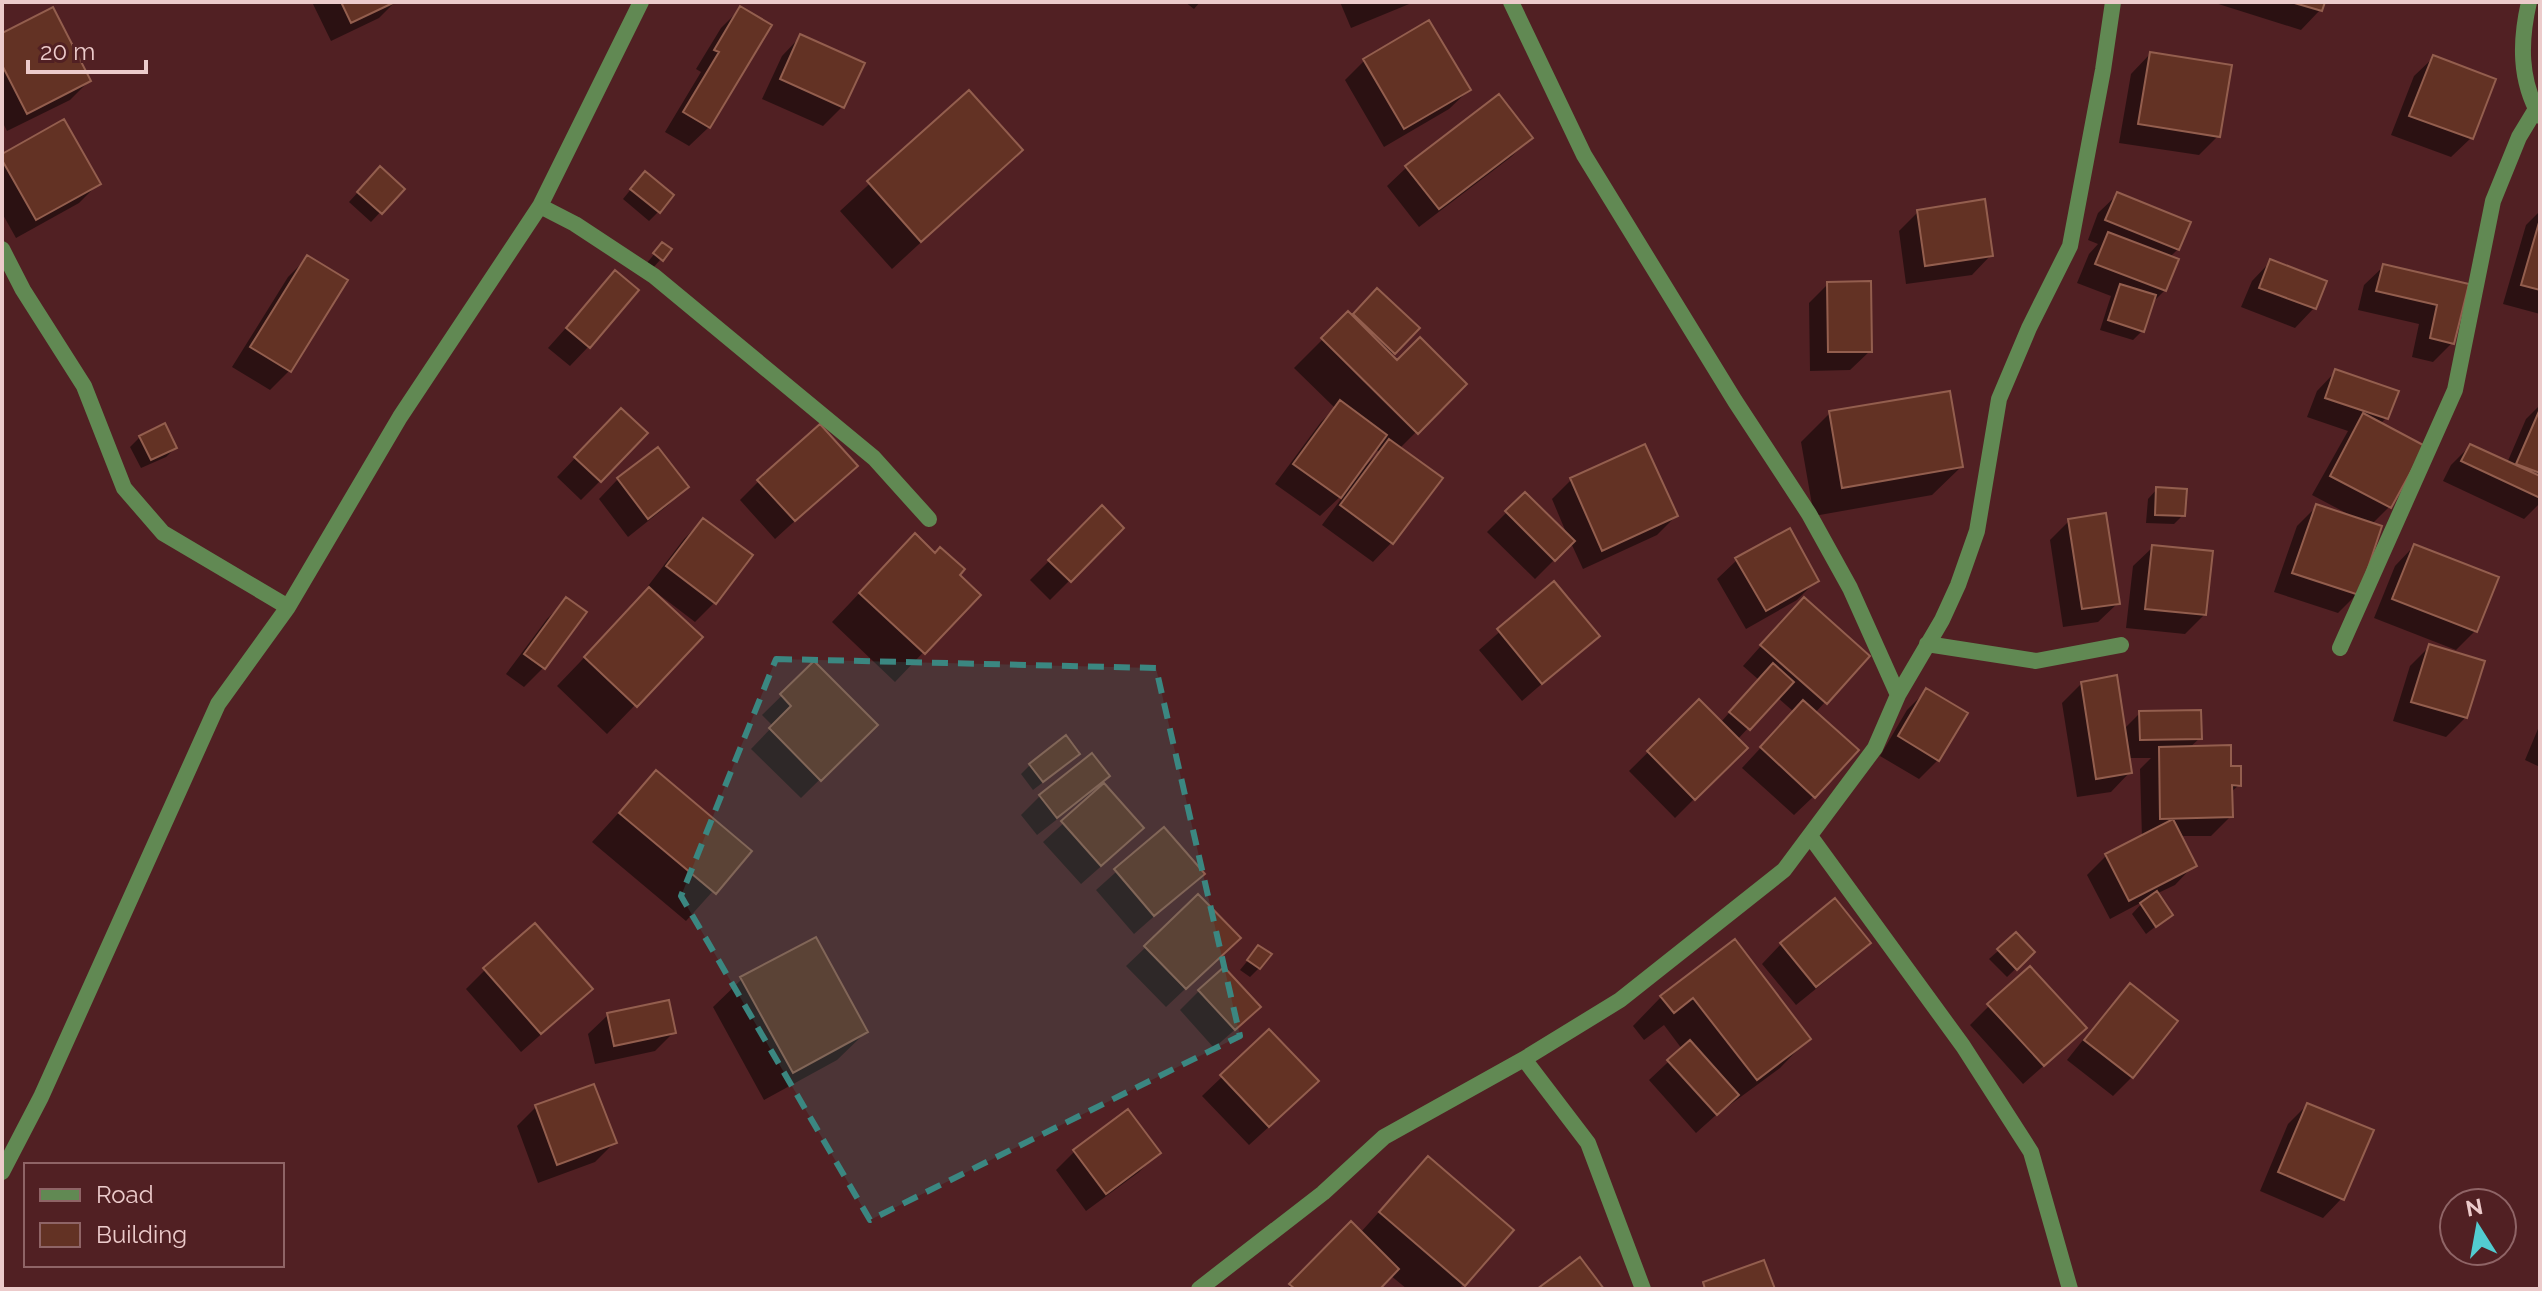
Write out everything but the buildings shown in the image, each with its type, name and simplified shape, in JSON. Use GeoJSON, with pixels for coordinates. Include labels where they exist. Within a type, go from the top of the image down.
{"type":"FeatureCollection","features":[{"type":"Feature","properties":{"kind":"street"},"geometry":{"type":"LineString","coordinates":[[2,1172],[41,1097],[218,704],[288,607],[400,417],[540,206],[641,2]]}},
{"type":"Feature","properties":{"kind":"street"},"geometry":{"type":"LineString","coordinates":[[1511,2],[1584,155],[1735,401],[1809,514],[1850,588],[1898,695]]}},
{"type":"Feature","properties":{"kind":"street"},"geometry":{"type":"LineString","coordinates":[[1199,1289],[1323,1193],[1384,1137],[1524,1059],[1620,1000],[1784,870],[1875,748],[1898,695],[1942,620],[1958,585],[1977,531],[1999,399],[2029,328],[2070,246],[2113,2]]}},
{"type":"Feature","properties":{"kind":"street"},"geometry":{"type":"LineString","coordinates":[[2340,648],[2455,390],[2493,201],[2519,137],[2538,112],[2526,86],[2522,31],[2529,2]]}},
{"type":"Feature","properties":{"kind":"street"},"geometry":{"type":"LineString","coordinates":[[540,206],[575,224],[654,276],[874,458],[929,519]]}},
{"type":"Feature","properties":{"kind":"street"},"geometry":{"type":"LineString","coordinates":[[2,249],[23,290],[84,386],[124,488],[163,533],[288,607]]}},
{"type":"Feature","properties":{"kind":"street"},"geometry":{"type":"LineString","coordinates":[[1927,644],[2036,661],[2121,645]]}},
{"type":"Feature","properties":{"kind":"street"},"geometry":{"type":"LineString","coordinates":[[1810,836],[1963,1046],[2031,1152],[2070,1289]]}},
{"type":"Feature","properties":{"kind":"street"},"geometry":{"type":"LineString","coordinates":[[1524,1059],[1588,1143],[1643,1289]]}},
{"type":"Feature","properties":{"kind":"highlighted area"},"geometry":{"type":"Polygon","coordinates":[[[776,659],[1156,668],[1240,1036],[870,1220],[681,896],[776,659]]]}}]}
